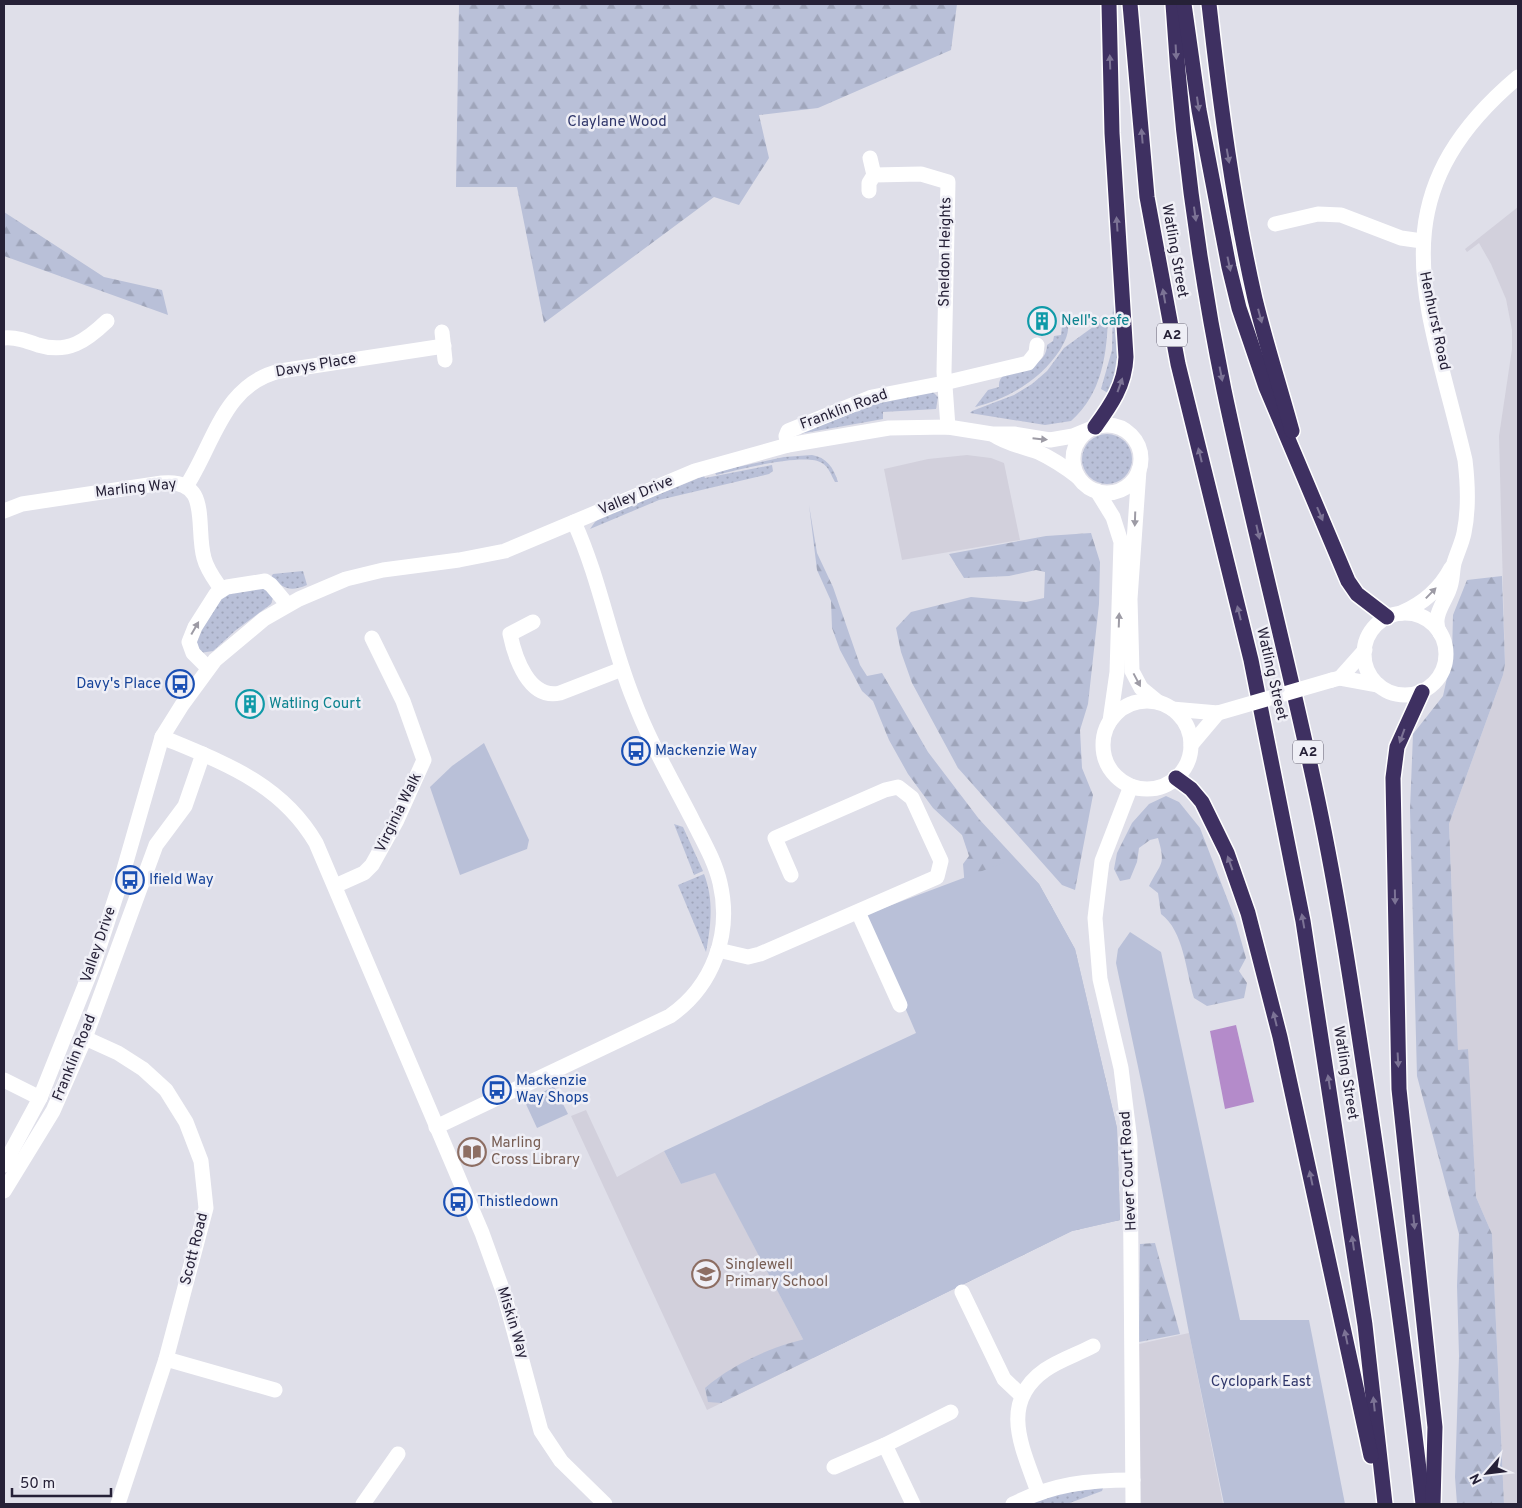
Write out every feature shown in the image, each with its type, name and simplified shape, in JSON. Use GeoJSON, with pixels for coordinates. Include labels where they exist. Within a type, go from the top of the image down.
{"type":"FeatureCollection","features":[{"type":"Feature","properties":{"kind":"highway"},"geometry":{"type":"LineString","coordinates":[[1095,427],[1115,398],[1126,362],[1112,133],[1109,4]]}},
{"type":"Feature","properties":{"kind":"highway","name":"Watling Street"},"geometry":{"type":"LineString","coordinates":[[1130,4],[1146,197],[1178,364],[1255,678],[1303,921],[1365,1325],[1385,1504]]}},
{"type":"Feature","properties":{"kind":"highway","name":"Watling Street"},"geometry":{"type":"LineString","coordinates":[[1173,4],[1184,136],[1210,311],[1224,391],[1286,653],[1326,842],[1378,1162],[1409,1381],[1423,1504]]}},
{"type":"Feature","properties":{"kind":"highway"},"geometry":{"type":"LineString","coordinates":[[1184,4],[1199,110],[1237,300],[1263,381],[1348,580],[1357,594],[1392,616]]}},
{"type":"Feature","properties":{"kind":"highway"},"geometry":{"type":"LineString","coordinates":[[1209,4],[1220,108],[1242,234],[1258,309],[1309,487]]}},
{"type":"Feature","properties":{"kind":"highway"},"geometry":{"type":"LineString","coordinates":[[1422,692],[1398,747],[1393,778],[1399,1089],[1435,1427],[1434,1504]]}},
{"type":"Feature","properties":{"kind":"highway"},"geometry":{"type":"LineString","coordinates":[[1176,778],[1191,789],[1202,802],[1226,854],[1248,913],[1280,1037],[1302,1133],[1381,1504]]}},
{"type":"Feature","properties":{"kind":"street","name":"Henhurst Road"},"geometry":{"type":"LineString","coordinates":[[1422,692],[1433,684],[1442,673],[1446,660],[1445,646],[1437,628],[1437,618],[1450,588],[1454,562],[1467,517],[1468,482],[1465,460],[1427,303],[1422,271],[1422,240],[1425,219],[1439,174],[1461,137],[1495,99],[1518,77]]}},
{"type":"Feature","properties":{"kind":"street"},"geometry":{"type":"LineString","coordinates":[[868,191],[869,183],[874,175],[870,158]]}},
{"type":"Feature","properties":{"kind":"street","name":"Sheldon Heights"},"geometry":{"type":"LineString","coordinates":[[874,175],[921,174],[948,182],[944,383]]}},
{"type":"Feature","properties":{"kind":"street"},"geometry":{"type":"LineString","coordinates":[[1275,224],[1318,214],[1341,215],[1401,238],[1422,240]]}},
{"type":"Feature","properties":{"kind":"street"},"geometry":{"type":"LineString","coordinates":[[4,338],[20,339],[47,347],[65,348],[82,342],[107,321]]}},
{"type":"Feature","properties":{"kind":"street","name":"Franklin Road"},"geometry":{"type":"LineString","coordinates":[[788,446],[786,436],[789,431],[846,406],[882,395],[944,383],[992,380],[1028,363],[1036,353],[1037,345]]}},
{"type":"Feature","properties":{"kind":"street","name":"Davys Place"},"geometry":{"type":"LineString","coordinates":[[187,485],[229,405],[240,392],[256,380],[280,371],[444,346]]}},
{"type":"Feature","properties":{"kind":"street"},"geometry":{"type":"LineString","coordinates":[[944,383],[948,427]]}},
{"type":"Feature","properties":{"kind":"street"},"geometry":{"type":"LineString","coordinates":[[1097,491],[1113,517],[1121,542],[1117,672],[1110,721],[1103,739],[1105,758],[1111,770],[1120,780],[1131,786],[1155,788],[1176,778],[1189,758],[1191,746],[1188,732],[1182,719],[1172,709],[1158,702],[1141,688],[1132,671],[1130,599],[1139,470],[1140,449],[1130,433],[1113,425],[1095,427],[1081,437],[1075,448],[1074,465],[1078,477],[1086,486],[1097,491],[1108,493],[1122,489],[1131,483],[1139,470]]}},
{"type":"Feature","properties":{"kind":"street","name":"Valley Drive"},"geometry":{"type":"LineString","coordinates":[[4,1165],[40,1098],[94,963],[118,890],[162,737],[208,668],[246,633],[287,604],[352,577],[388,569],[497,553],[695,471],[788,446],[889,428],[948,427],[992,434],[1014,434],[1035,439],[1056,439],[1073,436],[1095,427]]}},
{"type":"Feature","properties":{"kind":"street","name":"Valley Drive"},"geometry":{"type":"LineString","coordinates":[[992,434],[1005,442],[1031,450],[1060,463],[1078,477]]}},
{"type":"Feature","properties":{"kind":"street","name":"Marling Way"},"geometry":{"type":"LineString","coordinates":[[4,511],[22,504],[153,484],[175,482],[187,485],[197,500],[204,560],[221,590]]}},
{"type":"Feature","properties":{"kind":"street"},"geometry":{"type":"LineString","coordinates":[[162,737],[203,754],[258,782],[288,806],[313,838],[336,886],[436,1127],[667,1017],[686,1003],[699,988],[711,968],[718,950],[724,918],[720,883],[716,868],[652,742],[622,669],[590,562],[574,522]]}},
{"type":"Feature","properties":{"kind":"street","name":"Henhurst Road"},"geometry":{"type":"LineString","coordinates":[[1336,679],[1365,650],[1368,637],[1375,627],[1392,616],[1419,605],[1448,575],[1454,562]]}},
{"type":"Feature","properties":{"kind":"street"},"geometry":{"type":"LineString","coordinates":[[208,668],[192,651],[190,640],[208,607],[221,590],[237,584],[265,581],[271,584],[287,604]]}},
{"type":"Feature","properties":{"kind":"street"},"geometry":{"type":"LineString","coordinates":[[1392,616],[1410,614],[1422,617],[1432,623],[1440,632]]}},
{"type":"Feature","properties":{"kind":"street"},"geometry":{"type":"LineString","coordinates":[[533,622],[513,631],[511,636],[526,676],[534,687],[541,692],[550,695],[559,694],[622,669]]}},
{"type":"Feature","properties":{"kind":"street","name":"Virginia Walk"},"geometry":{"type":"LineString","coordinates":[[336,886],[363,874],[372,865],[397,820],[424,760],[403,701],[372,638]]}},
{"type":"Feature","properties":{"kind":"street"},"geometry":{"type":"LineString","coordinates":[[1365,650],[1368,669],[1378,685]]}},
{"type":"Feature","properties":{"kind":"street"},"geometry":{"type":"LineString","coordinates":[[1172,709],[1218,713],[1336,679],[1378,685],[1399,694],[1410,695],[1422,692]]}},
{"type":"Feature","properties":{"kind":"street"},"geometry":{"type":"LineString","coordinates":[[1110,721],[1119,710],[1131,704],[1144,701],[1158,702]]}},
{"type":"Feature","properties":{"kind":"street"},"geometry":{"type":"LineString","coordinates":[[1191,746],[1218,713]]}},
{"type":"Feature","properties":{"kind":"street","name":"Franklin Road"},"geometry":{"type":"LineString","coordinates":[[4,1191],[53,1111],[85,1038],[156,845],[185,806],[203,754]]}},
{"type":"Feature","properties":{"kind":"street","name":"Hever Court Road"},"geometry":{"type":"LineString","coordinates":[[1131,786],[1102,861],[1095,918],[1100,979],[1120,1068],[1130,1141],[1133,1504]]}},
{"type":"Feature","properties":{"kind":"street"},"geometry":{"type":"LineString","coordinates":[[718,950],[748,957],[760,954],[937,877],[941,861],[912,798],[898,787],[885,790],[775,838],[791,875]]}},
{"type":"Feature","properties":{"kind":"street"},"geometry":{"type":"LineString","coordinates":[[858,912],[900,1005]]}},
{"type":"Feature","properties":{"kind":"street","name":"Scott Road"},"geometry":{"type":"LineString","coordinates":[[85,1038],[118,1053],[143,1069],[166,1090],[186,1122],[201,1161],[206,1208],[166,1359],[118,1504]]}},
{"type":"Feature","properties":{"kind":"street"},"geometry":{"type":"LineString","coordinates":[[4,1080],[40,1098]]}},
{"type":"Feature","properties":{"kind":"street","name":"Miskin Way"},"geometry":{"type":"LineString","coordinates":[[436,1127],[499,1278],[521,1352],[541,1431],[561,1461],[605,1504]]}},
{"type":"Feature","properties":{"kind":"street"},"geometry":{"type":"LineString","coordinates":[[962,1292],[1004,1379],[1022,1396]]}},
{"type":"Feature","properties":{"kind":"street"},"geometry":{"type":"LineString","coordinates":[[1038,1492],[1018,1431],[1016,1416],[1022,1396],[1044,1370],[1093,1346]]}},
{"type":"Feature","properties":{"kind":"street"},"geometry":{"type":"LineString","coordinates":[[166,1359],[275,1390]]}},
{"type":"Feature","properties":{"kind":"street"},"geometry":{"type":"LineString","coordinates":[[834,1467],[885,1445],[951,1412]]}},
{"type":"Feature","properties":{"kind":"street"},"geometry":{"type":"LineString","coordinates":[[885,1445],[913,1504]]}},
{"type":"Feature","properties":{"kind":"street"},"geometry":{"type":"LineString","coordinates":[[363,1504],[398,1454]]}},
{"type":"Feature","properties":{"kind":"street"},"geometry":{"type":"LineString","coordinates":[[1013,1504],[1038,1492],[1068,1484],[1098,1480],[1133,1480]]}},
{"type":"Feature","properties":{"kind":"shaded area"},"geometry":{"type":"Polygon","coordinates":[[[1518,207],[1518,1504],[1504,1504],[1492,1234],[1476,1197],[1467,1049],[1458,1051],[1449,824],[1503,675],[1505,664],[1499,436],[1512,349],[1512,330],[1506,299],[1491,264],[1479,243],[1467,252],[1465,249],[1518,207]]]}},
{"type":"Feature","properties":{"kind":"shaded area"},"geometry":{"type":"Polygon","coordinates":[[[967,455],[991,458],[1004,463],[1020,540],[902,560],[884,469],[928,459],[967,455]]]}},
{"type":"Feature","properties":{"kind":"shaded area"},"geometry":{"type":"Polygon","coordinates":[[[1236,1025],[1254,1102],[1225,1109],[1210,1031],[1236,1025]]]}},
{"type":"Feature","properties":{"kind":"shaded area","name":"Singlewell Primary School"},"geometry":{"type":"Polygon","coordinates":[[[586,1110],[617,1177],[664,1151],[681,1184],[715,1172],[813,1358],[707,1410],[571,1116],[586,1110]]]}},
{"type":"Feature","properties":{"kind":"shaded area"},"geometry":{"type":"Polygon","coordinates":[[[1189,1333],[1223,1504],[1141,1504],[1139,1344],[1189,1333]]]}},
{"type":"Feature","properties":{"kind":"green space","name":"Claylane Wood"},"geometry":{"type":"Polygon","coordinates":[[[459,4],[957,4],[951,50],[818,108],[759,115],[769,158],[739,205],[714,197],[544,323],[517,187],[456,187],[459,4]]]}},
{"type":"Feature","properties":{"kind":"green space"},"geometry":{"type":"Polygon","coordinates":[[[4,212],[104,277],[162,290],[168,315],[4,256],[4,212]]]}},
{"type":"Feature","properties":{"kind":"green space"},"geometry":{"type":"Polygon","coordinates":[[[1113,304],[1117,357],[1113,381],[1108,393],[1101,389],[1112,350],[1113,304]]]}},
{"type":"Feature","properties":{"kind":"green space"},"geometry":{"type":"Polygon","coordinates":[[[1108,316],[1106,345],[1101,373],[1090,399],[1071,421],[1045,425],[970,413],[1014,395],[1032,384],[1047,371],[1064,348],[1108,316]]]}},
{"type":"Feature","properties":{"kind":"green space"},"geometry":{"type":"Polygon","coordinates":[[[1068,324],[1067,334],[1062,347],[1052,361],[1034,379],[1000,399],[975,407],[988,390],[999,387],[1000,379],[1006,374],[1039,361],[1045,355],[1047,345],[1053,341],[1054,336],[1061,335],[1062,326],[1068,324]]]}},
{"type":"Feature","properties":{"kind":"green space"},"geometry":{"type":"Polygon","coordinates":[[[932,391],[938,397],[936,409],[883,412],[883,419],[799,434],[858,406],[932,391]]]}},
{"type":"Feature","properties":{"kind":"green space"},"geometry":{"type":"Polygon","coordinates":[[[1107,434],[1125,441],[1132,459],[1125,477],[1107,484],[1089,477],[1082,459],[1089,441],[1107,434]]]}},
{"type":"Feature","properties":{"kind":"green space"},"geometry":{"type":"Polygon","coordinates":[[[812,455],[821,458],[829,464],[838,482],[835,482],[828,469],[822,463],[814,460],[770,463],[716,475],[715,472],[784,457],[812,455]]]}},
{"type":"Feature","properties":{"kind":"green space"},"geometry":{"type":"Polygon","coordinates":[[[772,465],[773,471],[769,474],[659,500],[590,529],[602,517],[704,476],[705,478],[772,465]]]}},
{"type":"Feature","properties":{"kind":"green space"},"geometry":{"type":"Polygon","coordinates":[[[809,505],[817,553],[833,587],[860,665],[867,676],[882,673],[928,752],[979,819],[1039,884],[1075,949],[1117,1128],[1120,1220],[1072,1231],[721,1403],[708,1402],[705,1388],[729,1370],[747,1360],[781,1346],[827,1331],[965,888],[963,864],[969,856],[962,835],[933,808],[908,774],[889,740],[873,701],[862,691],[840,650],[832,628],[831,601],[817,570],[809,505]]]}},
{"type":"Feature","properties":{"kind":"green space"},"geometry":{"type":"Polygon","coordinates":[[[1091,533],[1100,562],[1099,604],[1088,704],[1080,730],[1082,768],[1093,795],[1075,890],[1062,885],[958,768],[912,683],[901,652],[896,628],[911,612],[971,597],[1026,602],[1044,598],[1045,572],[1036,570],[1009,576],[964,578],[949,554],[1046,536],[1091,533]]]}},
{"type":"Feature","properties":{"kind":"green space"},"geometry":{"type":"Polygon","coordinates":[[[303,571],[307,585],[292,589],[284,587],[271,577],[273,574],[303,571]]]}},
{"type":"Feature","properties":{"kind":"green space"},"geometry":{"type":"Polygon","coordinates":[[[1502,576],[1505,664],[1503,675],[1449,824],[1458,1050],[1468,1049],[1476,1197],[1492,1234],[1504,1504],[1457,1504],[1455,1477],[1459,1356],[1457,1286],[1459,1234],[1417,1076],[1410,810],[1413,734],[1443,696],[1452,655],[1453,615],[1467,580],[1502,576]]]}},
{"type":"Feature","properties":{"kind":"green space"},"geometry":{"type":"Polygon","coordinates":[[[263,585],[273,598],[271,604],[236,630],[213,651],[200,653],[195,636],[222,595],[263,585]]]}},
{"type":"Feature","properties":{"kind":"green space"},"geometry":{"type":"Polygon","coordinates":[[[484,743],[529,840],[527,849],[460,875],[430,787],[452,766],[484,743]]]}},
{"type":"Feature","properties":{"kind":"green space"},"geometry":{"type":"Polygon","coordinates":[[[1166,796],[1179,802],[1200,828],[1235,919],[1246,958],[1239,971],[1247,983],[1244,998],[1207,1006],[1194,998],[1183,953],[1175,931],[1169,921],[1161,914],[1158,893],[1149,886],[1162,859],[1158,838],[1150,840],[1139,848],[1137,862],[1130,879],[1120,881],[1114,869],[1117,853],[1132,823],[1149,804],[1166,796]]]}},
{"type":"Feature","properties":{"kind":"green space"},"geometry":{"type":"Polygon","coordinates":[[[674,824],[683,827],[703,871],[694,875],[674,824]]]}},
{"type":"Feature","properties":{"kind":"green space"},"geometry":{"type":"Polygon","coordinates":[[[1014,859],[1039,884],[1075,949],[1117,1128],[1120,1220],[1072,1231],[813,1358],[715,1173],[681,1184],[664,1151],[916,1033],[865,915],[1014,859]]]}},
{"type":"Feature","properties":{"kind":"green space"},"geometry":{"type":"Polygon","coordinates":[[[704,874],[709,893],[711,913],[706,952],[678,885],[704,874]]]}},
{"type":"Feature","properties":{"kind":"green space","name":"Cyclopark East"},"geometry":{"type":"Polygon","coordinates":[[[1130,932],[1161,952],[1240,1320],[1309,1320],[1345,1504],[1224,1504],[1189,1333],[1144,1095],[1116,963],[1118,949],[1130,932]]]}},
{"type":"Feature","properties":{"kind":"green space"},"geometry":{"type":"Polygon","coordinates":[[[554,1086],[568,1114],[537,1128],[525,1102],[554,1086]]]}},
{"type":"Feature","properties":{"kind":"green space"},"geometry":{"type":"Polygon","coordinates":[[[1155,1243],[1180,1334],[1139,1342],[1140,1244],[1155,1243]]]}},
{"type":"Feature","properties":{"kind":"green space"},"geometry":{"type":"Polygon","coordinates":[[[1103,1488],[1102,1491],[1067,1504],[1030,1504],[1060,1493],[1103,1488]]]}},
{"type":"Feature","properties":{"kind":"place","name":"Nell's cafe"},"geometry":{"type":"Point","coordinates":[1042,321]}},
{"type":"Feature","properties":{"kind":"place","name":"Davy's Place"},"geometry":{"type":"Point","coordinates":[180,684]}},
{"type":"Feature","properties":{"kind":"place","name":"Watling Court"},"geometry":{"type":"Point","coordinates":[250,704]}},
{"type":"Feature","properties":{"kind":"place","name":"Mackenzie Way"},"geometry":{"type":"Point","coordinates":[636,751]}},
{"type":"Feature","properties":{"kind":"place","name":"Ifield Way"},"geometry":{"type":"Point","coordinates":[130,880]}},
{"type":"Feature","properties":{"kind":"place","name":"Mackenzie Way Shops"},"geometry":{"type":"Point","coordinates":[497,1090]}},
{"type":"Feature","properties":{"kind":"place","name":"Marling Cross Library"},"geometry":{"type":"Point","coordinates":[472,1152]}},
{"type":"Feature","properties":{"kind":"place","name":"Thistledown"},"geometry":{"type":"Point","coordinates":[458,1202]}},
{"type":"Feature","properties":{"kind":"place","name":"Singlewell Primary School"},"geometry":{"type":"Point","coordinates":[706,1274]}}]}
